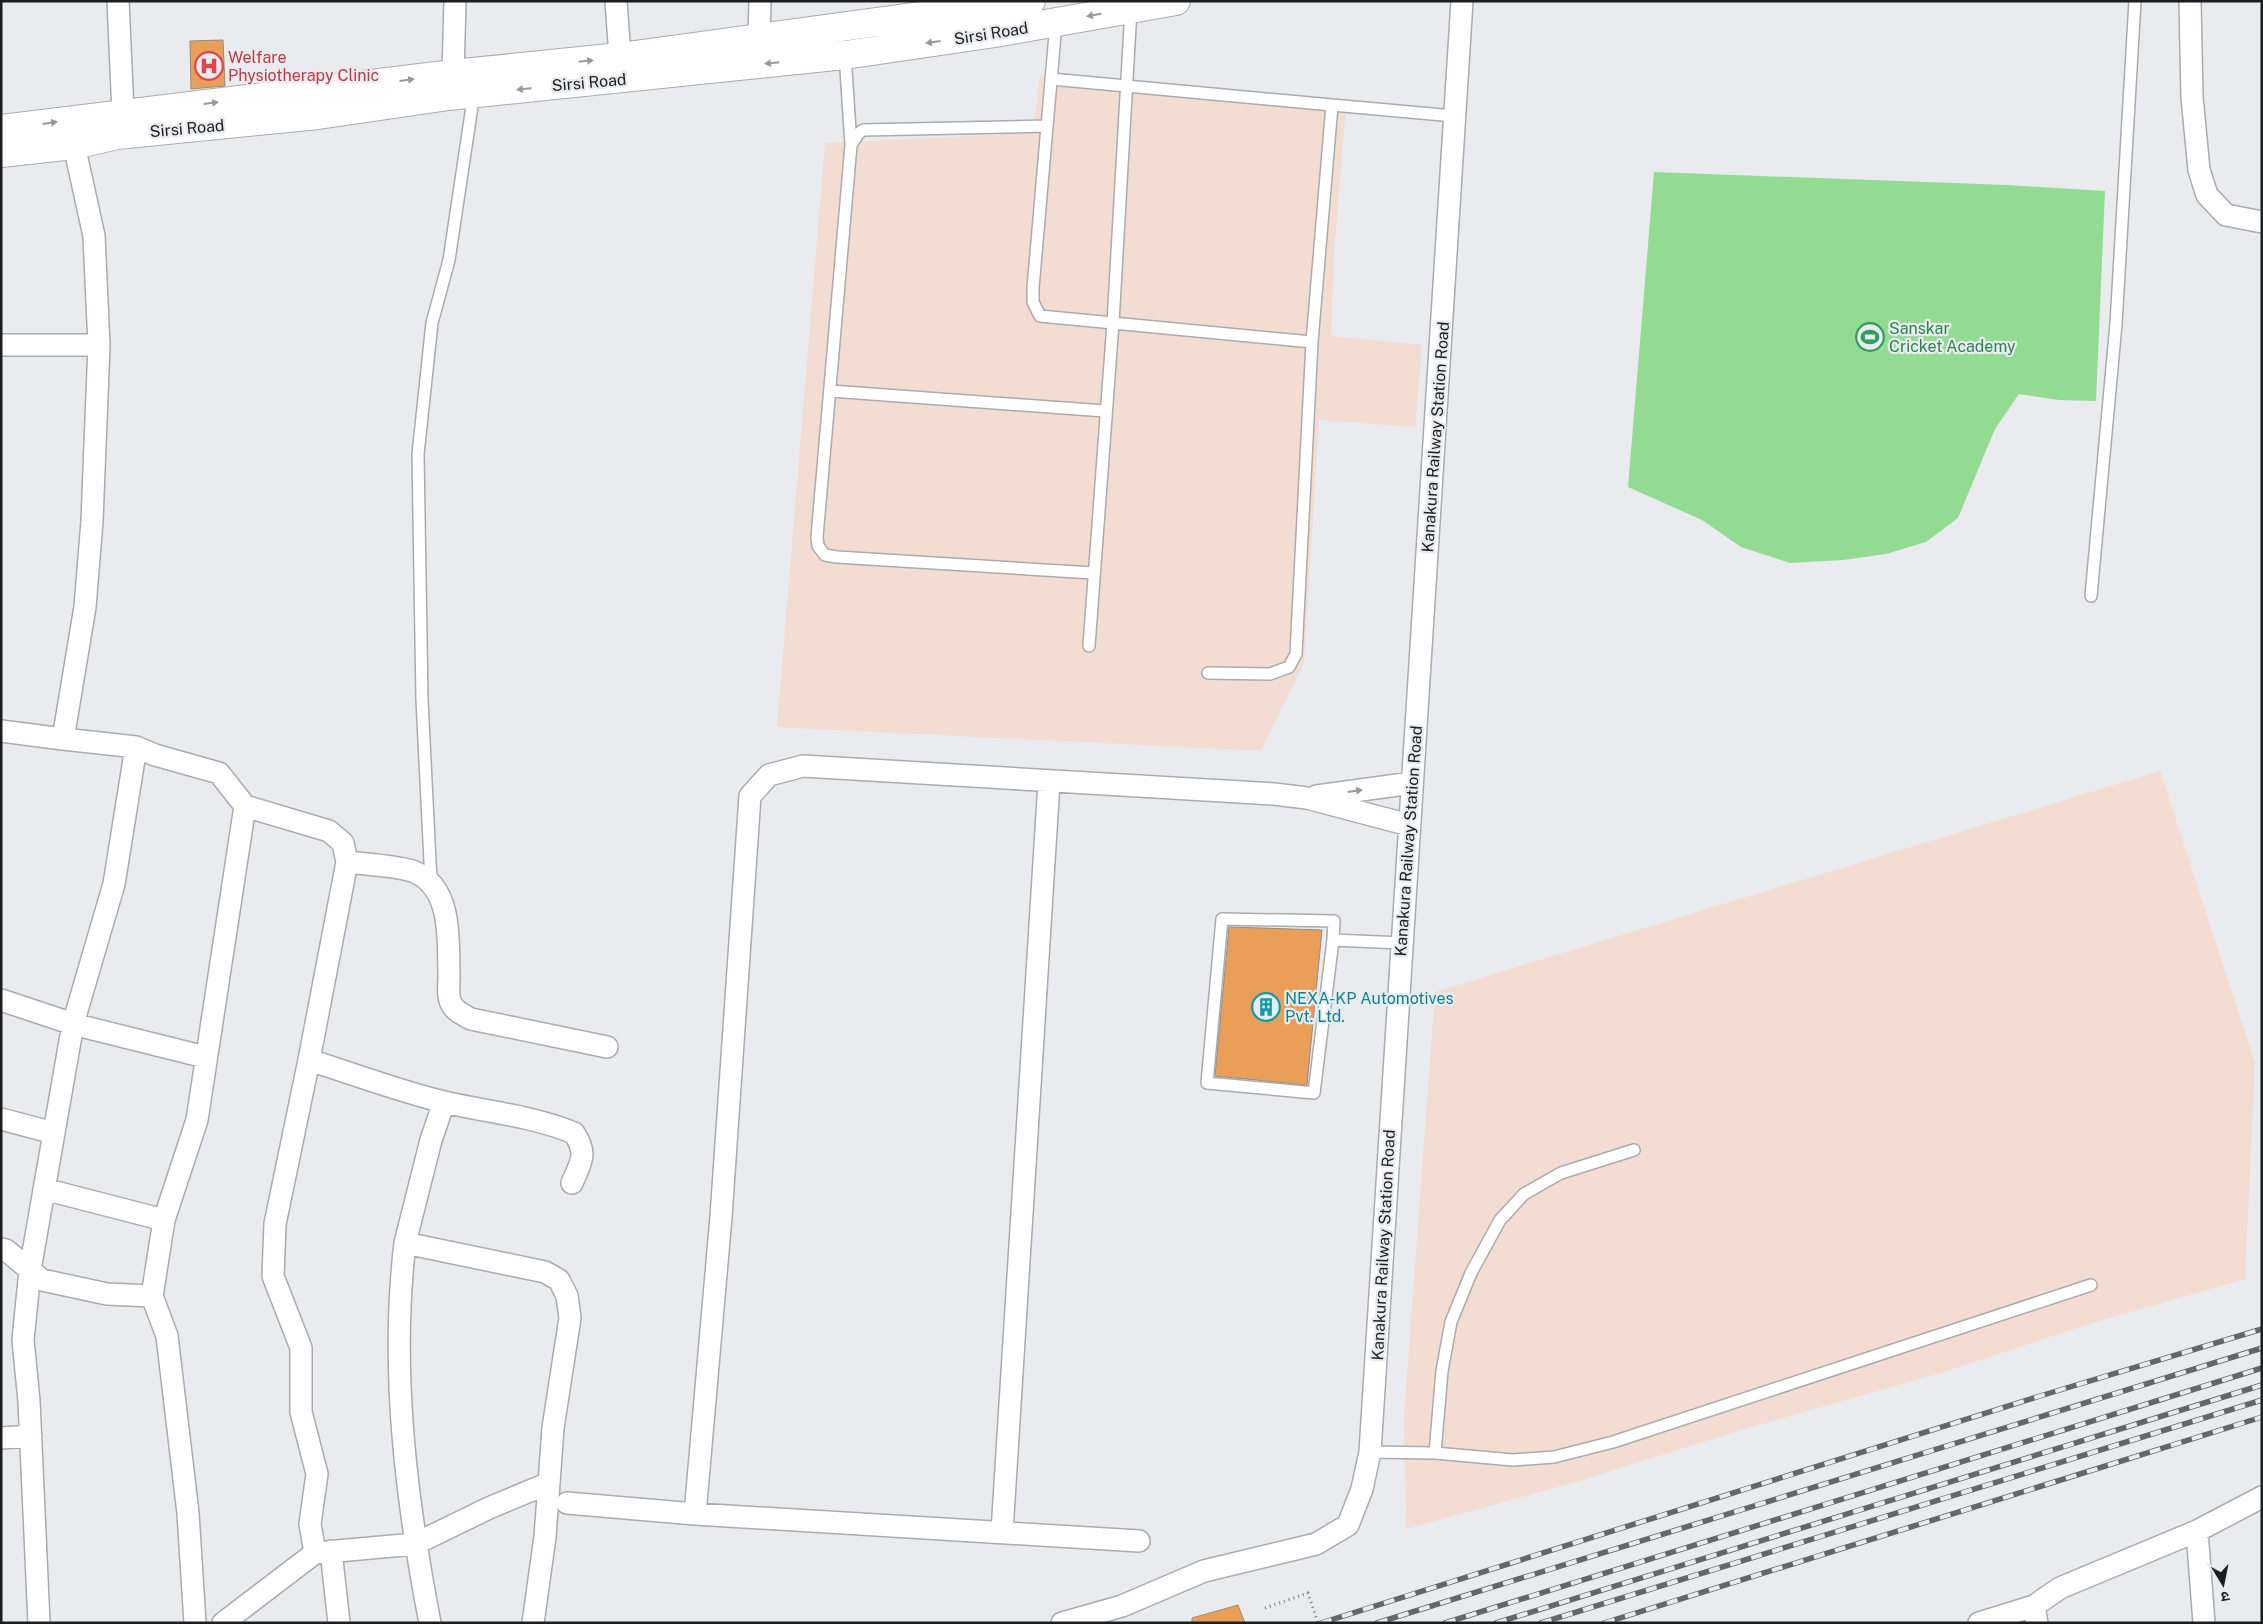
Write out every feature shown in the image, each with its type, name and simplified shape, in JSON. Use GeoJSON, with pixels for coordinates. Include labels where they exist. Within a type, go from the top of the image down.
{"type":"FeatureCollection","features":[{"type":"Feature","properties":{"kind":"main road","name":"Sirsi Road"},"geometry":{"type":"LineString","coordinates":[[1,129],[453,74],[620,57],[759,38],[902,9],[1031,1]]}},
{"type":"Feature","properties":{"kind":"main road","name":"Sirsi Road"},"geometry":{"type":"LineString","coordinates":[[1,153],[74,145],[117,135],[318,115],[474,93],[845,55],[1176,1]]}},
{"type":"Feature","properties":{"kind":"street"},"geometry":{"type":"LineString","coordinates":[[118,1],[123,113]]}},
{"type":"Feature","properties":{"kind":"street"},"geometry":{"type":"LineString","coordinates":[[453,74],[455,1]]}},
{"type":"Feature","properties":{"kind":"street"},"geometry":{"type":"LineString","coordinates":[[616,1],[620,57]]}},
{"type":"Feature","properties":{"kind":"street"},"geometry":{"type":"LineString","coordinates":[[759,38],[760,1]]}},
{"type":"Feature","properties":{"kind":"street","name":"Kanakura Railway Station Road"},"geometry":{"type":"LineString","coordinates":[[1062,1623],[1122,1606],[1204,1571],[1316,1544],[1348,1526],[1362,1489],[1370,1452],[1462,1]]}},
{"type":"Feature","properties":{"kind":"street"},"geometry":{"type":"LineString","coordinates":[[2190,1],[2192,97],[2199,170],[2207,195],[2226,215],[2262,222]]}},
{"type":"Feature","properties":{"kind":"street"},"geometry":{"type":"LineString","coordinates":[[902,9],[905,46]]}},
{"type":"Feature","properties":{"kind":"street"},"geometry":{"type":"LineString","coordinates":[[63,740],[86,588],[92,521],[99,345],[94,236],[74,145]]}},
{"type":"Feature","properties":{"kind":"street"},"geometry":{"type":"LineString","coordinates":[[1,345],[99,345]]}},
{"type":"Feature","properties":{"kind":"street"},"geometry":{"type":"LineString","coordinates":[[1,731],[136,748],[219,773],[244,806],[329,831],[343,843],[347,862],[275,1224],[273,1276],[301,1348],[302,1412],[317,1474],[310,1524],[323,1552],[339,1623]]}},
{"type":"Feature","properties":{"kind":"street"},"geometry":{"type":"LineString","coordinates":[[39,1623],[31,1436],[23,1340],[30,1270],[73,1024],[114,884],[136,748]]}},
{"type":"Feature","properties":{"kind":"street"},"geometry":{"type":"LineString","coordinates":[[695,1514],[721,1217],[750,796],[770,776],[803,766],[1049,782],[1198,789],[1307,798],[1409,825]]}},
{"type":"Feature","properties":{"kind":"street"},"geometry":{"type":"LineString","coordinates":[[1002,1532],[1049,782]]}},
{"type":"Feature","properties":{"kind":"street"},"geometry":{"type":"LineString","coordinates":[[1307,798],[1412,783]]}},
{"type":"Feature","properties":{"kind":"street"},"geometry":{"type":"LineString","coordinates":[[195,1623],[188,1513],[167,1336],[152,1296],[164,1220],[197,1120],[244,806]]}},
{"type":"Feature","properties":{"kind":"street"},"geometry":{"type":"LineString","coordinates":[[347,862],[414,871],[431,882],[441,899],[448,926],[449,992],[452,1004],[459,1012],[471,1018],[607,1047]]}},
{"type":"Feature","properties":{"kind":"street"},"geometry":{"type":"LineString","coordinates":[[1,1000],[73,1024],[206,1057]]}},
{"type":"Feature","properties":{"kind":"street"},"geometry":{"type":"LineString","coordinates":[[309,1060],[444,1102],[523,1117],[574,1133],[582,1145],[583,1159],[572,1183]]}},
{"type":"Feature","properties":{"kind":"street"},"geometry":{"type":"LineString","coordinates":[[430,1623],[415,1544],[398,1351],[400,1286],[405,1243],[431,1140],[444,1102]]}},
{"type":"Feature","properties":{"kind":"street"},"geometry":{"type":"LineString","coordinates":[[1,1119],[54,1133]]}},
{"type":"Feature","properties":{"kind":"street"},"geometry":{"type":"LineString","coordinates":[[44,1189],[164,1220]]}},
{"type":"Feature","properties":{"kind":"street"},"geometry":{"type":"LineString","coordinates":[[405,1243],[545,1272],[559,1280],[567,1296],[570,1318],[553,1428],[545,1537],[533,1623]]}},
{"type":"Feature","properties":{"kind":"street"},"geometry":{"type":"LineString","coordinates":[[1,1249],[6,1250],[42,1280],[107,1294],[152,1296]]}},
{"type":"Feature","properties":{"kind":"street"},"geometry":{"type":"LineString","coordinates":[[1,1438],[31,1436]]}},
{"type":"Feature","properties":{"kind":"street"},"geometry":{"type":"LineString","coordinates":[[223,1623],[323,1552],[415,1544],[489,1508],[548,1483]]}},
{"type":"Feature","properties":{"kind":"street"},"geometry":{"type":"LineString","coordinates":[[1979,1623],[2035,1615],[2060,1588],[2197,1532],[2262,1497]]}},
{"type":"Feature","properties":{"kind":"street"},"geometry":{"type":"LineString","coordinates":[[567,1503],[695,1514],[1139,1541]]}},
{"type":"Feature","properties":{"kind":"street"},"geometry":{"type":"LineString","coordinates":[[2197,1532],[2204,1623]]}},
{"type":"Feature","properties":{"kind":"lane"},"geometry":{"type":"LineString","coordinates":[[2091,596],[2116,324],[2135,1]]}},
{"type":"Feature","properties":{"kind":"lane"},"geometry":{"type":"LineString","coordinates":[[1089,646],[1113,323],[1131,9]]}},
{"type":"Feature","properties":{"kind":"lane"},"geometry":{"type":"LineString","coordinates":[[1056,21],[1033,302],[1040,316],[1312,342]]}},
{"type":"Feature","properties":{"kind":"lane"},"geometry":{"type":"LineString","coordinates":[[845,55],[851,145],[817,537],[818,546],[825,555],[1093,573]]}},
{"type":"Feature","properties":{"kind":"lane"},"geometry":{"type":"LineString","coordinates":[[1051,79],[1454,116]]}},
{"type":"Feature","properties":{"kind":"lane"},"geometry":{"type":"LineString","coordinates":[[431,882],[422,700],[418,454],[432,324],[449,260],[474,93]]}},
{"type":"Feature","properties":{"kind":"lane"},"geometry":{"type":"LineString","coordinates":[[1208,673],[1270,674],[1289,667],[1296,654],[1312,342],[1332,105]]}},
{"type":"Feature","properties":{"kind":"lane"},"geometry":{"type":"LineString","coordinates":[[851,145],[863,130],[1048,126]]}},
{"type":"Feature","properties":{"kind":"lane"},"geometry":{"type":"LineString","coordinates":[[831,392],[1105,411]]}},
{"type":"Feature","properties":{"kind":"lane"},"geometry":{"type":"LineString","coordinates":[[1222,920],[1334,921],[1333,940],[1314,1093],[1207,1083],[1222,920]]}},
{"type":"Feature","properties":{"kind":"lane"},"geometry":{"type":"LineString","coordinates":[[1333,940],[1402,943]]}},
{"type":"Feature","properties":{"kind":"lane"},"geometry":{"type":"LineString","coordinates":[[1435,1453],[1442,1371],[1451,1322],[1471,1273],[1500,1220],[1524,1194],[1561,1173],[1634,1150]]}},
{"type":"Feature","properties":{"kind":"lane"},"geometry":{"type":"LineString","coordinates":[[1370,1452],[1435,1453],[1513,1460],[1554,1457],[1613,1442],[2091,1285]]}},
{"type":"Feature","properties":{"kind":"path"},"geometry":{"type":"LineString","coordinates":[[1265,1608],[1308,1593],[1318,1623]]}},
{"type":"Feature","properties":{"kind":"shaded area"},"geometry":{"type":"Polygon","coordinates":[[[1040,76],[1346,105],[1334,253],[1331,336],[1422,345],[1415,427],[1319,420],[1304,663],[1261,751],[777,727],[825,143],[1033,133],[1040,76]]]}},
{"type":"Feature","properties":{"kind":"shaded area"},"geometry":{"type":"Polygon","coordinates":[[[2160,771],[2255,1063],[2245,1279],[2089,1324],[1947,1371],[1728,1434],[1586,1479],[1406,1529],[1404,1417],[1435,992],[2160,771]]]}},
{"type":"Feature","properties":{"kind":"green space","name":"Sanskar Cricket Academy"},"geometry":{"type":"Polygon","coordinates":[[[1654,172],[2007,185],[2105,191],[2096,401],[2059,400],[2019,394],[1995,429],[1958,518],[1926,542],[1886,554],[1843,560],[1790,563],[1741,547],[1702,520],[1628,487],[1654,172]]]}},
{"type":"Feature","properties":{"kind":"building"},"geometry":{"type":"Polygon","coordinates":[[[223,40],[225,86],[191,89],[190,41],[223,40]]]}},
{"type":"Feature","properties":{"kind":"building","name":"NEXA-KP Automotives Pvt. Ltd."},"geometry":{"type":"Polygon","coordinates":[[[1229,927],[1322,930],[1307,1085],[1215,1076],[1229,927]]]}},
{"type":"Feature","properties":{"kind":"building"},"geometry":{"type":"Polygon","coordinates":[[[1238,1605],[1245,1623],[1192,1623],[1192,1618],[1238,1605]]]}},
{"type":"Feature","properties":{"kind":"railway"},"geometry":{"type":"LineString","coordinates":[[1321,1623],[2040,1396],[2262,1329]]}},
{"type":"Feature","properties":{"kind":"railway"},"geometry":{"type":"LineString","coordinates":[[1377,1623],[2262,1348]]}},
{"type":"Feature","properties":{"kind":"railway"},"geometry":{"type":"LineString","coordinates":[[1445,1623],[2262,1368]]}},
{"type":"Feature","properties":{"kind":"railway"},"geometry":{"type":"LineString","coordinates":[[1496,1623],[2262,1385]]}},
{"type":"Feature","properties":{"kind":"railway"},"geometry":{"type":"LineString","coordinates":[[1541,1623],[2262,1400]]}},
{"type":"Feature","properties":{"kind":"railway"},"geometry":{"type":"LineString","coordinates":[[1604,1623],[2262,1417]]}},
{"type":"Feature","properties":{"kind":"place","name":"Welfare Physiotherapy Clinic"},"geometry":{"type":"Point","coordinates":[209,66]}},
{"type":"Feature","properties":{"kind":"place","name":"Sanskar Cricket Academy"},"geometry":{"type":"Point","coordinates":[1870,337]}},
{"type":"Feature","properties":{"kind":"place","name":"NEXA-KP Automotives Pvt. Ltd."},"geometry":{"type":"Point","coordinates":[1266,1007]}}]}
